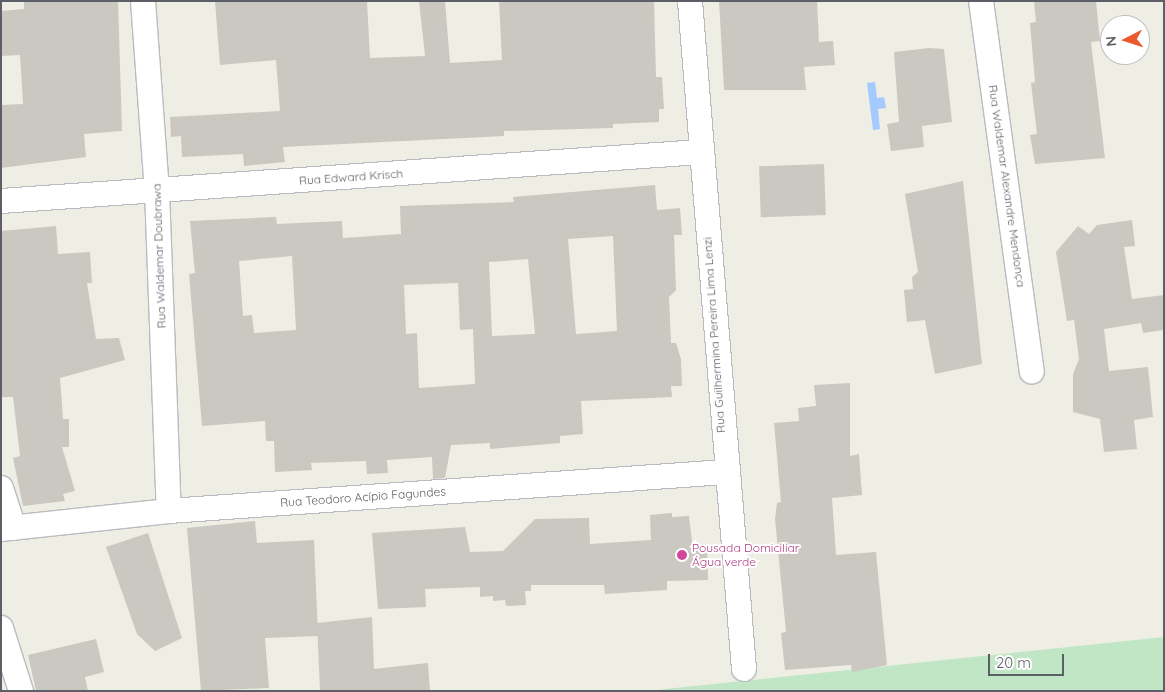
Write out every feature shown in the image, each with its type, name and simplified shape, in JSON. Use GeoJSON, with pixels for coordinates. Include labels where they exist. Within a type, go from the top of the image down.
{"type":"FeatureCollection","features":[{"type":"Feature","properties":{"kind":"street","name":"Rua Waldemar Doubrawa"},"geometry":{"type":"LineString","coordinates":[[143,1],[157,190],[168,511]]}},
{"type":"Feature","properties":{"kind":"street","name":"Rua Guilhermina Pereira Lima Lenzi"},"geometry":{"type":"LineString","coordinates":[[690,1],[725,472],[744,668]]}},
{"type":"Feature","properties":{"kind":"street","name":"Rua Waldemar Alexandre Mendonça"},"geometry":{"type":"LineString","coordinates":[[981,1],[1032,372]]}},
{"type":"Feature","properties":{"kind":"street","name":"Rua Edward Krisch"},"geometry":{"type":"LineString","coordinates":[[1,201],[700,152]]}},
{"type":"Feature","properties":{"kind":"street","name":"Rua Teodoro Acípio Fagundes"},"geometry":{"type":"LineString","coordinates":[[7,528],[168,511],[725,472]]}},
{"type":"Feature","properties":{"kind":"street"},"geometry":{"type":"LineString","coordinates":[[1,488],[7,528]]}},
{"type":"Feature","properties":{"kind":"street"},"geometry":{"type":"LineString","coordinates":[[1,628],[22,691]]}},
{"type":"Feature","properties":{"kind":"green space"},"geometry":{"type":"Polygon","coordinates":[[[1164,637],[1164,691],[646,691],[1164,637]]]}},
{"type":"Feature","properties":{"kind":"water"},"geometry":{"type":"Polygon","coordinates":[[[875,82],[877,98],[884,97],[886,108],[878,109],[880,129],[873,130],[867,83],[875,82]]]}},
{"type":"Feature","properties":{"kind":"building"},"geometry":{"type":"Polygon","coordinates":[[[24,1],[118,1],[122,131],[84,134],[86,157],[1,168],[1,105],[23,104],[20,55],[1,56],[1,11],[24,9],[24,1]]]}},
{"type":"Feature","properties":{"kind":"building"},"geometry":{"type":"Polygon","coordinates":[[[215,1],[367,1],[370,58],[425,56],[419,1],[445,1],[450,63],[502,60],[499,1],[654,1],[656,77],[662,77],[664,109],[659,109],[659,122],[613,124],[613,128],[504,131],[504,136],[283,147],[285,162],[244,166],[243,154],[182,157],[181,136],[171,137],[170,117],[280,111],[276,60],[220,65],[215,1]]]}},
{"type":"Feature","properties":{"kind":"building"},"geometry":{"type":"Polygon","coordinates":[[[719,1],[817,1],[819,42],[833,41],[835,65],[804,67],[806,90],[724,90],[719,1]]]}},
{"type":"Feature","properties":{"kind":"building"},"geometry":{"type":"Polygon","coordinates":[[[1034,1],[1096,1],[1100,41],[1091,42],[1105,158],[1035,164],[1030,135],[1037,134],[1031,83],[1035,82],[1030,23],[1036,22],[1034,1]]]}},
{"type":"Feature","properties":{"kind":"building"},"geometry":{"type":"Polygon","coordinates":[[[929,48],[944,49],[952,122],[922,126],[924,147],[891,151],[887,124],[899,122],[894,52],[929,48]]]}},
{"type":"Feature","properties":{"kind":"building"},"geometry":{"type":"Polygon","coordinates":[[[824,164],[826,215],[761,217],[759,166],[824,164]]]}},
{"type":"Feature","properties":{"kind":"building"},"geometry":{"type":"Polygon","coordinates":[[[963,181],[982,364],[935,374],[925,320],[907,322],[904,290],[913,289],[912,277],[918,272],[905,194],[963,181]]]}},
{"type":"Feature","properties":{"kind":"building"},"geometry":{"type":"Polygon","coordinates":[[[655,185],[657,210],[680,208],[682,235],[674,235],[676,290],[669,297],[671,343],[676,343],[681,359],[682,386],[671,386],[672,397],[581,401],[583,434],[560,436],[560,443],[490,449],[490,443],[451,445],[445,478],[433,479],[432,457],[387,460],[388,473],[367,474],[366,461],[311,463],[312,470],[275,472],[274,441],[266,441],[265,421],[202,426],[189,274],[195,273],[190,221],[276,217],[277,224],[342,221],[343,238],[401,234],[400,206],[514,202],[513,197],[655,185]],[[613,236],[568,239],[576,334],[617,331],[613,236]],[[292,256],[239,261],[243,316],[252,315],[254,333],[296,330],[292,256]],[[528,259],[489,262],[492,336],[535,334],[528,259]],[[458,283],[404,285],[406,334],[417,333],[419,388],[475,384],[473,329],[460,330],[458,283]]]}},
{"type":"Feature","properties":{"kind":"building"},"geometry":{"type":"Polygon","coordinates":[[[1132,220],[1135,246],[1124,247],[1132,299],[1164,295],[1164,330],[1143,333],[1141,323],[1104,329],[1109,371],[1148,367],[1153,417],[1134,420],[1137,449],[1104,452],[1100,419],[1073,412],[1073,374],[1079,359],[1074,320],[1067,321],[1056,252],[1078,226],[1089,234],[1097,225],[1132,220]]]}},
{"type":"Feature","properties":{"kind":"building"},"geometry":{"type":"Polygon","coordinates":[[[56,226],[58,254],[90,252],[92,283],[87,283],[96,339],[119,338],[125,360],[60,378],[63,419],[69,419],[69,447],[62,447],[75,491],[63,494],[65,501],[23,506],[13,458],[20,456],[13,397],[1,397],[1,231],[56,226]]]}},
{"type":"Feature","properties":{"kind":"building"},"geometry":{"type":"Polygon","coordinates":[[[850,383],[850,456],[859,454],[862,495],[832,498],[836,555],[876,552],[887,665],[852,672],[851,665],[785,670],[781,633],[786,632],[775,519],[777,503],[781,502],[774,423],[799,421],[798,408],[816,406],[814,385],[850,383]]]}},
{"type":"Feature","properties":{"kind":"building"},"geometry":{"type":"Polygon","coordinates":[[[672,513],[672,517],[689,516],[693,550],[707,549],[708,580],[667,581],[667,590],[605,594],[604,585],[531,585],[531,591],[525,591],[526,605],[506,606],[505,600],[493,601],[493,596],[480,597],[480,587],[425,589],[426,607],[378,609],[372,533],[465,527],[470,552],[503,551],[535,519],[589,518],[590,544],[651,540],[650,515],[672,513]]]}},
{"type":"Feature","properties":{"kind":"building"},"geometry":{"type":"Polygon","coordinates":[[[255,521],[257,543],[314,540],[318,636],[265,638],[269,688],[201,691],[187,528],[255,521]]]}},
{"type":"Feature","properties":{"kind":"building"},"geometry":{"type":"Polygon","coordinates":[[[148,533],[182,638],[155,651],[137,634],[106,547],[148,533]]]}},
{"type":"Feature","properties":{"kind":"building"},"geometry":{"type":"Polygon","coordinates":[[[372,617],[374,669],[428,663],[430,691],[320,691],[317,623],[372,617]]]}},
{"type":"Feature","properties":{"kind":"building"},"geometry":{"type":"Polygon","coordinates":[[[96,639],[104,672],[85,677],[88,691],[36,691],[28,655],[96,639]]]}},
{"type":"Feature","properties":{"kind":"place","name":"Pousada Domiciliar Água verde"},"geometry":{"type":"Point","coordinates":[682,555]}}]}
